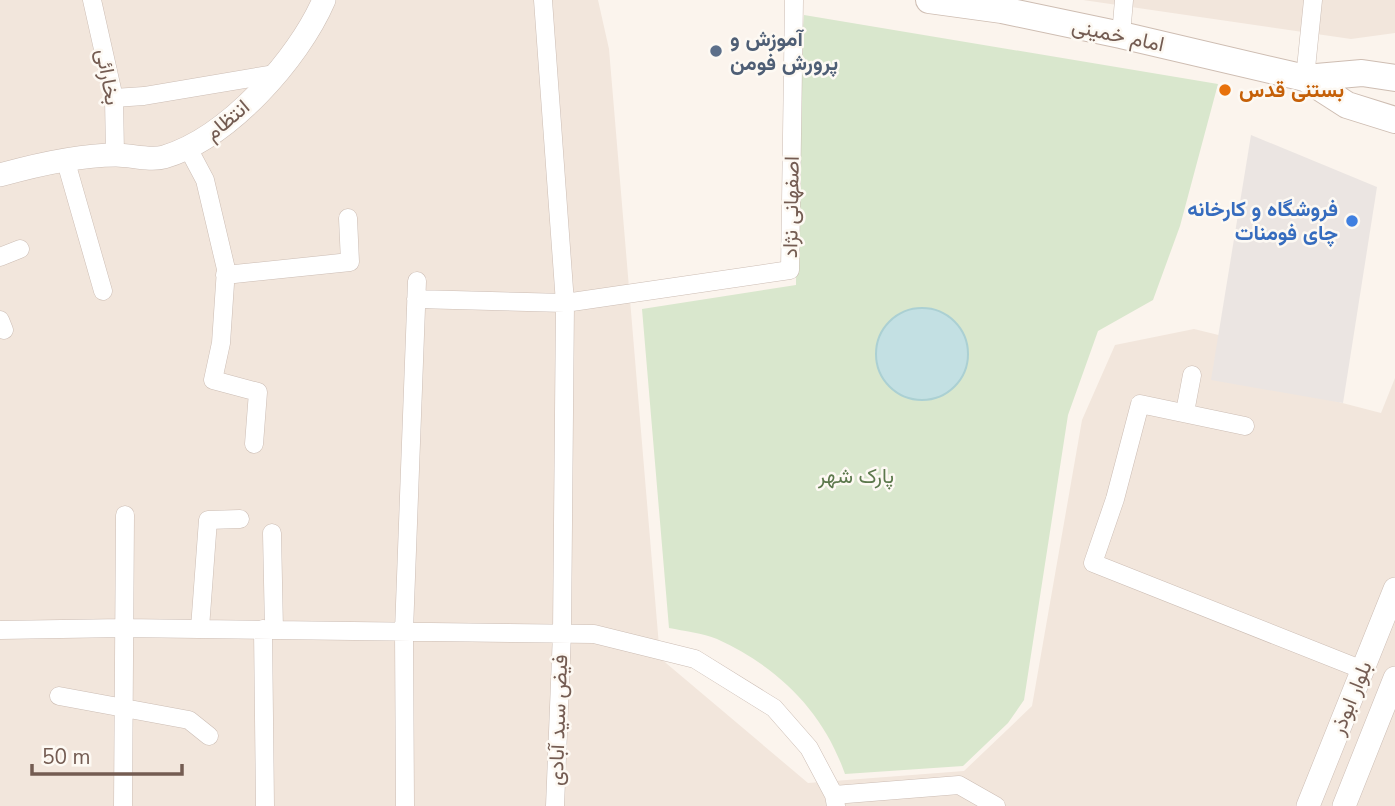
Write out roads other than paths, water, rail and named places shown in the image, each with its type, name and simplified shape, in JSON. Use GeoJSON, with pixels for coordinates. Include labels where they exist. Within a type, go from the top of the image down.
{"type":"FeatureCollection","features":[{"type":"Feature","properties":{"kind":"main road","name":"امام خمینی"},"geometry":{"type":"LineString","coordinates":[[929,0],[1003,5],[1305,78],[1362,73],[1395,78]]}},
{"type":"Feature","properties":{"kind":"main road","name":"امام خمینی"},"geometry":{"type":"LineString","coordinates":[[1305,78],[1347,105],[1395,120]]}},
{"type":"Feature","properties":{"kind":"street","name":"بخارائی"},"geometry":{"type":"LineString","coordinates":[[92,0],[114,98],[114,155]]}},
{"type":"Feature","properties":{"kind":"street","name":"انتظام"},"geometry":{"type":"LineString","coordinates":[[0,175],[114,155],[161,158],[205,141],[258,93],[312,29],[324,0]]}},
{"type":"Feature","properties":{"kind":"street"},"geometry":{"type":"LineString","coordinates":[[543,0],[565,303],[562,633]]}},
{"type":"Feature","properties":{"kind":"street","name":"اصفهانی نژاد"},"geometry":{"type":"LineString","coordinates":[[565,303],[790,270],[794,0]]}},
{"type":"Feature","properties":{"kind":"street"},"geometry":{"type":"LineString","coordinates":[[1121,35],[1124,0]]}},
{"type":"Feature","properties":{"kind":"street"},"geometry":{"type":"LineString","coordinates":[[1305,78],[1313,0]]}},
{"type":"Feature","properties":{"kind":"street"},"geometry":{"type":"LineString","coordinates":[[114,98],[144,96],[274,74]]}},
{"type":"Feature","properties":{"kind":"street"},"geometry":{"type":"LineString","coordinates":[[188,148],[205,180],[225,275],[221,343],[213,380],[258,391],[254,444]]}},
{"type":"Feature","properties":{"kind":"street"},"geometry":{"type":"LineString","coordinates":[[66,162],[103,291]]}},
{"type":"Feature","properties":{"kind":"street"},"geometry":{"type":"LineString","coordinates":[[225,275],[350,262],[348,218]]}},
{"type":"Feature","properties":{"kind":"street"},"geometry":{"type":"LineString","coordinates":[[0,257],[20,249]]}},
{"type":"Feature","properties":{"kind":"street"},"geometry":{"type":"LineString","coordinates":[[405,806],[404,631],[417,281]]}},
{"type":"Feature","properties":{"kind":"street"},"geometry":{"type":"LineString","coordinates":[[416,299],[565,303]]}},
{"type":"Feature","properties":{"kind":"street"},"geometry":{"type":"LineString","coordinates":[[1185,412],[1192,375]]}},
{"type":"Feature","properties":{"kind":"street"},"geometry":{"type":"LineString","coordinates":[[1245,426],[1140,404],[1115,499],[1093,563],[1363,670]]}},
{"type":"Feature","properties":{"kind":"street"},"geometry":{"type":"LineString","coordinates":[[123,806],[125,515]]}},
{"type":"Feature","properties":{"kind":"street"},"geometry":{"type":"LineString","coordinates":[[200,628],[208,520],[240,519]]}},
{"type":"Feature","properties":{"kind":"street"},"geometry":{"type":"LineString","coordinates":[[265,806],[272,533]]}},
{"type":"Feature","properties":{"kind":"street","name":"بلوار ابوذر"},"geometry":{"type":"LineString","coordinates":[[1308,806],[1395,589]]}},
{"type":"Feature","properties":{"kind":"street"},"geometry":{"type":"LineString","coordinates":[[0,630],[200,628],[594,634],[695,659],[774,708],[809,748],[835,801],[959,785],[996,806]]}},
{"type":"Feature","properties":{"kind":"street","name":"فیض سید آبادی"},"geometry":{"type":"LineString","coordinates":[[555,806],[562,633]]}},
{"type":"Feature","properties":{"kind":"street","name":"بلوار ابوذر"},"geometry":{"type":"LineString","coordinates":[[1344,806],[1395,678]]}},
{"type":"Feature","properties":{"kind":"street"},"geometry":{"type":"LineString","coordinates":[[59,696],[189,720],[209,736]]}},
{"type":"Feature","properties":{"kind":"water"},"geometry":{"type":"Polygon","coordinates":[[[922,308],[939,312],[954,322],[964,337],[968,354],[964,371],[954,386],[939,396],[922,400],[905,396],[890,386],[880,371],[876,354],[880,337],[890,322],[905,312],[922,308]]]}},
{"type":"Feature","properties":{"kind":"place","name":"آموزش و پرورش فومن"},"geometry":{"type":"Point","coordinates":[716,51]}},
{"type":"Feature","properties":{"kind":"place","name":"بستنی قدس"},"geometry":{"type":"Point","coordinates":[1225,90]}},
{"type":"Feature","properties":{"kind":"place","name":"فروشگاه و کارخانه چای فومنات"},"geometry":{"type":"Point","coordinates":[1352,221]}},
{"type":"Feature","properties":{"kind":"park label","name":"پارک شهر"},"geometry":{"type":"Point","coordinates":[856,476]}}]}
